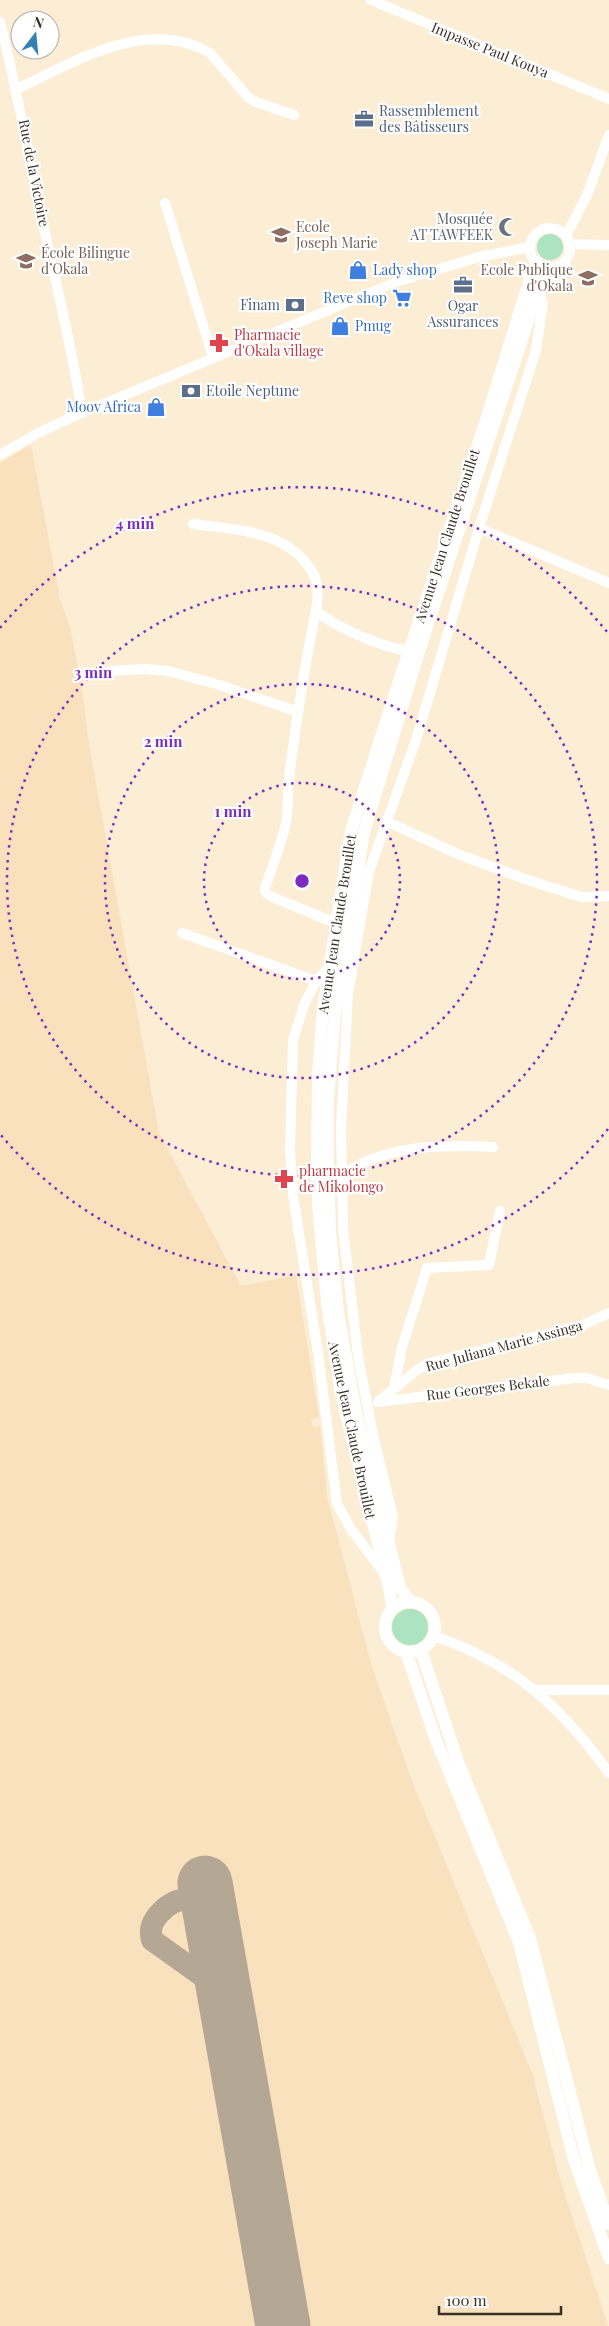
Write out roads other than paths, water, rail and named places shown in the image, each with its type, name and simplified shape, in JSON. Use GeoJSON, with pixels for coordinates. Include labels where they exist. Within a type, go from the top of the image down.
{"type":"FeatureCollection","features":[{"type":"Feature","properties":{"kind":"main road","name":"Avenue Jean Claude Brouillet"},"geometry":{"type":"LineString","coordinates":[[410,1602],[400,1587],[356,1412],[340,1322],[332,1254],[328,1131],[329,1076],[334,1013],[364,832],[425,634],[538,290],[542,265]]}},
{"type":"Feature","properties":{"kind":"main road","name":"Avenue Jean Claude Brouillet"},"geometry":{"type":"LineString","coordinates":[[392,1608],[341,1394],[333,1348],[318,1205],[317,1100],[323,1009],[351,831],[408,651],[487,417],[530,278],[542,265]]}},
{"type":"Feature","properties":{"kind":"main road"},"geometry":{"type":"LineString","coordinates":[[410,1602],[420,1604],[432,1614],[434,1636],[428,1646],[421,1650],[406,1652],[397,1649],[386,1638],[385,1622],[392,1608],[410,1602]]}},
{"type":"Feature","properties":{"kind":"main road"},"geometry":{"type":"LineString","coordinates":[[421,1650],[458,1762],[530,1938],[590,2170],[609,2224]]}},
{"type":"Feature","properties":{"kind":"main road"},"geometry":{"type":"LineString","coordinates":[[406,1652],[430,1725],[519,1942],[574,2160],[609,2258]]}},
{"type":"Feature","properties":{"kind":"street","name":"Impasse Paul Kouya"},"geometry":{"type":"LineString","coordinates":[[371,0],[609,99]]}},
{"type":"Feature","properties":{"kind":"street","name":"Rue de la Victoire"},"geometry":{"type":"LineString","coordinates":[[0,22],[17,89],[42,218],[77,374],[82,413]]}},
{"type":"Feature","properties":{"kind":"street"},"geometry":{"type":"LineString","coordinates":[[17,89],[92,54],[142,40],[164,39],[210,53],[248,97],[268,107],[294,115]]}},
{"type":"Feature","properties":{"kind":"street"},"geometry":{"type":"LineString","coordinates":[[609,135],[588,193],[568,240],[568,257],[558,266],[542,265],[531,253],[530,247],[532,240],[541,230],[554,228],[568,240],[609,245]]}},
{"type":"Feature","properties":{"kind":"street"},"geometry":{"type":"LineString","coordinates":[[165,203],[214,358]]}},
{"type":"Feature","properties":{"kind":"street"},"geometry":{"type":"LineString","coordinates":[[0,455],[40,432],[82,413],[412,277],[479,257],[530,247]]}},
{"type":"Feature","properties":{"kind":"street"},"geometry":{"type":"LineString","coordinates":[[389,1544],[393,1517],[367,1404],[350,1302],[343,1229],[341,1176],[342,1117],[348,994],[364,890],[386,821],[416,740],[536,350],[543,303],[538,290]]}},
{"type":"Feature","properties":{"kind":"street"},"geometry":{"type":"LineString","coordinates":[[193,524],[265,534],[285,544],[299,555],[314,574],[317,584],[316,611],[298,712],[289,780],[286,824],[265,892],[272,897],[336,922]]}},
{"type":"Feature","properties":{"kind":"street"},"geometry":{"type":"LineString","coordinates":[[480,528],[609,583]]}},
{"type":"Feature","properties":{"kind":"street"},"geometry":{"type":"LineString","coordinates":[[316,611],[336,624],[395,649],[408,651]]}},
{"type":"Feature","properties":{"kind":"street"},"geometry":{"type":"LineString","coordinates":[[110,671],[144,669],[168,671],[220,685],[298,712]]}},
{"type":"Feature","properties":{"kind":"street"},"geometry":{"type":"LineString","coordinates":[[386,821],[460,855],[528,880],[582,897],[609,896]]}},
{"type":"Feature","properties":{"kind":"street"},"geometry":{"type":"LineString","coordinates":[[182,933],[316,981]]}},
{"type":"Feature","properties":{"kind":"street"},"geometry":{"type":"LineString","coordinates":[[329,967],[316,981],[304,1005],[293,1040],[290,1119],[293,1195],[317,1345],[337,1504],[351,1529],[384,1573]]}},
{"type":"Feature","properties":{"kind":"street"},"geometry":{"type":"LineString","coordinates":[[341,1176],[370,1159],[395,1153],[448,1146],[494,1147]]}},
{"type":"Feature","properties":{"kind":"street"},"geometry":{"type":"LineString","coordinates":[[394,1387],[402,1347],[427,1268],[489,1264],[500,1211]]}},
{"type":"Feature","properties":{"kind":"street","name":"Rue Juliana Marie Assinga"},"geometry":{"type":"LineString","coordinates":[[378,1402],[418,1369],[430,1363],[583,1325],[609,1313]]}},
{"type":"Feature","properties":{"kind":"street","name":"Rue Georges Bekale"},"geometry":{"type":"LineString","coordinates":[[367,1404],[575,1378],[586,1378],[609,1385]]}},
{"type":"Feature","properties":{"kind":"street"},"geometry":{"type":"LineString","coordinates":[[434,1636],[472,1650],[536,1690],[570,1723],[609,1773]]}},
{"type":"Feature","properties":{"kind":"street"},"geometry":{"type":"LineString","coordinates":[[536,1690],[609,1690]]}},
{"type":"Feature","properties":{"kind":"place","name":"Rassemblement des Bâtisseurs"},"geometry":{"type":"Point","coordinates":[364,119]}},
{"type":"Feature","properties":{"kind":"place","name":"Mosquée AT TAWFEEK"},"geometry":{"type":"Point","coordinates":[508,227]}},
{"type":"Feature","properties":{"kind":"place","name":"Ecole Joseph Marie"},"geometry":{"type":"Point","coordinates":[281,235]}},
{"type":"Feature","properties":{"kind":"place","name":"École Bilingue d’Okala"},"geometry":{"type":"Point","coordinates":[26,261]}},
{"type":"Feature","properties":{"kind":"place","name":"Lady shop"},"geometry":{"type":"Point","coordinates":[358,270]}},
{"type":"Feature","properties":{"kind":"place","name":"Ecole Publique d'Okala"},"geometry":{"type":"Point","coordinates":[588,278]}},
{"type":"Feature","properties":{"kind":"place","name":"Ogar Assurances"},"geometry":{"type":"Point","coordinates":[463,285]}},
{"type":"Feature","properties":{"kind":"place","name":"Reve shop"},"geometry":{"type":"Point","coordinates":[402,298]}},
{"type":"Feature","properties":{"kind":"place","name":"Finam"},"geometry":{"type":"Point","coordinates":[295,305]}},
{"type":"Feature","properties":{"kind":"place","name":"Pmug"},"geometry":{"type":"Point","coordinates":[340,326]}},
{"type":"Feature","properties":{"kind":"place","name":"Pharmacie d'Okala village"},"geometry":{"type":"Point","coordinates":[219,343]}},
{"type":"Feature","properties":{"kind":"place","name":"Etoile Neptune"},"geometry":{"type":"Point","coordinates":[191,391]}},
{"type":"Feature","properties":{"kind":"place","name":"Moov Africa"},"geometry":{"type":"Point","coordinates":[156,407]}},
{"type":"Feature","properties":{"kind":"place","name":"pharmacie de Mikolongo"},"geometry":{"type":"Point","coordinates":[284,1179]}}]}
